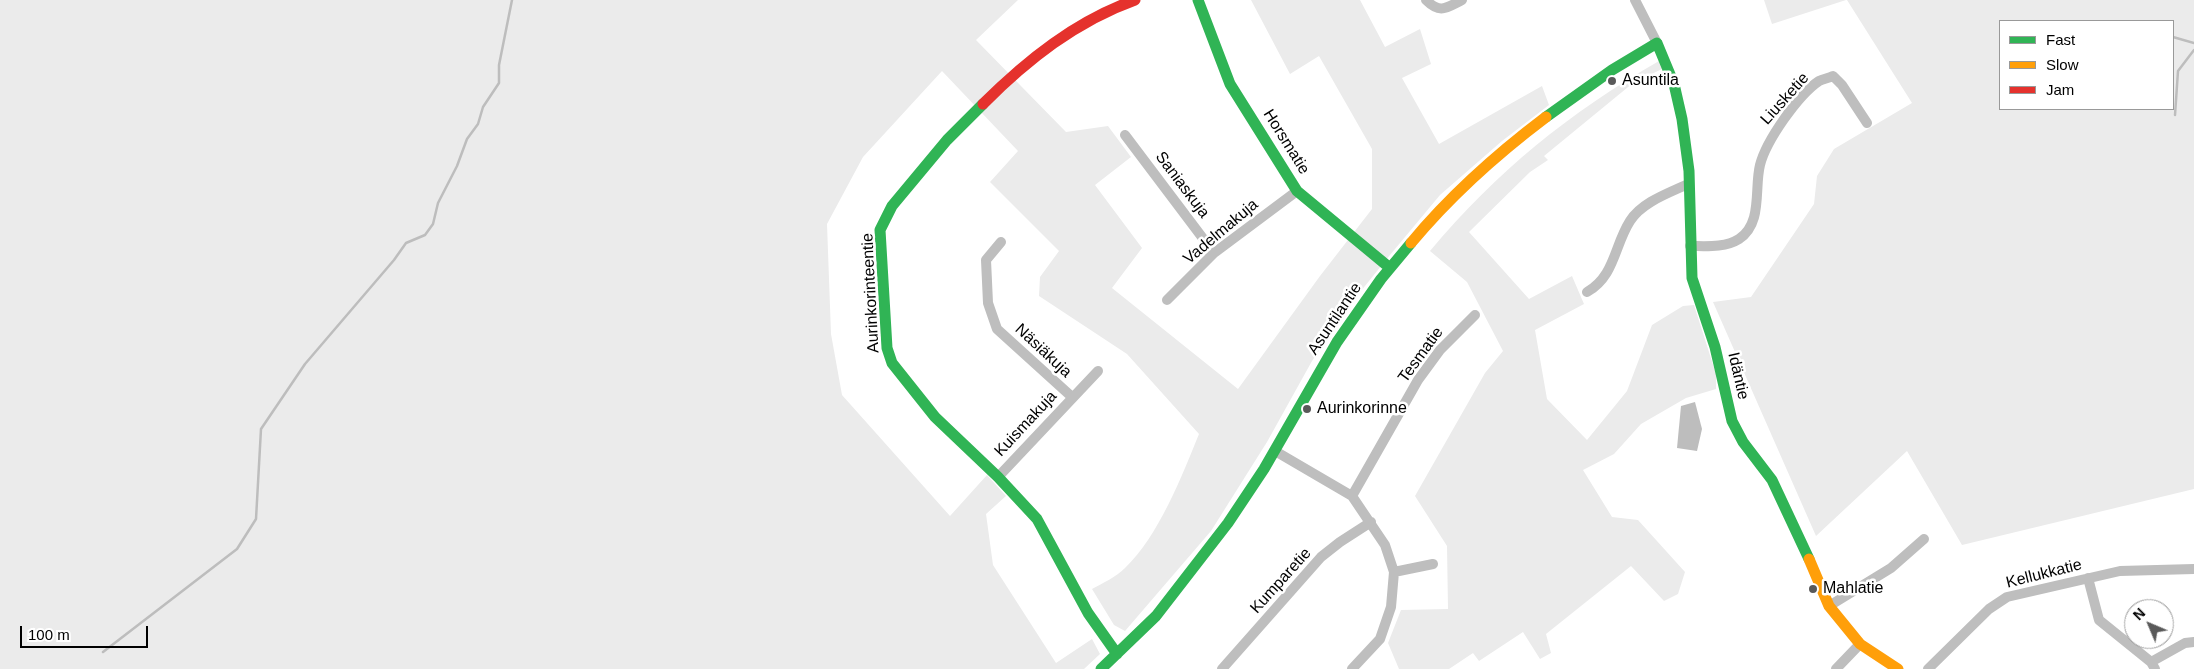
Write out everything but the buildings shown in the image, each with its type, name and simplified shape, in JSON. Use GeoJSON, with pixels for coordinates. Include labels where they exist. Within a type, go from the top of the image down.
{"type":"FeatureCollection","features":[{"type":"Feature","properties":{"kind":"street","name":"Aurinkorinteentie"},"geometry":{"type":"LineString","coordinates":[[1117,654],[1088,613],[1038,519],[998,477],[934,417],[892,363],[887,348],[880,230],[892,206],[947,140],[1016,71],[1060,38],[1112,8],[1135,0]]}},
{"type":"Feature","properties":{"kind":"street","name":"Horsmatie"},"geometry":{"type":"LineString","coordinates":[[1198,0],[1230,84],[1297,190],[1390,268]]}},
{"type":"Feature","properties":{"kind":"street"},"geometry":{"type":"LineString","coordinates":[[1426,0],[1434,7],[1440,9],[1447,8],[1462,0]]}},
{"type":"Feature","properties":{"kind":"street"},"geometry":{"type":"LineString","coordinates":[[1635,0],[1656,43]]}},
{"type":"Feature","properties":{"kind":"street","name":"Idäntie"},"geometry":{"type":"LineString","coordinates":[[1656,43],[1674,84],[1687,154],[1692,278],[1715,347],[1732,421],[1743,442],[1772,480],[1829,606],[1860,644],[1898,669]]}},
{"type":"Feature","properties":{"kind":"street","name":"Asuntilantie"},"geometry":{"type":"LineString","coordinates":[[1101,669],[1146,627],[1226,527],[1274,451],[1335,344],[1390,268],[1471,179],[1518,136],[1601,78],[1656,43]]}},
{"type":"Feature","properties":{"kind":"street","name":"Liusketie"},"geometry":{"type":"LineString","coordinates":[[1690,246],[1718,246],[1739,239],[1754,223],[1760,165],[1770,138],[1806,93],[1820,81],[1833,76],[1842,85],[1866,123]]}},
{"type":"Feature","properties":{"kind":"street","name":"Saniaskuja"},"geometry":{"type":"LineString","coordinates":[[1125,135],[1214,253]]}},
{"type":"Feature","properties":{"kind":"street"},"geometry":{"type":"LineString","coordinates":[[1587,292],[1605,278],[1630,220],[1647,204],[1688,184]]}},
{"type":"Feature","properties":{"kind":"street","name":"Vadelmakuja"},"geometry":{"type":"LineString","coordinates":[[1167,300],[1214,253],[1297,190]]}},
{"type":"Feature","properties":{"kind":"street","name":"Näsiäkuja"},"geometry":{"type":"LineString","coordinates":[[1001,242],[986,260],[988,303],[997,329],[1072,398]]}},
{"type":"Feature","properties":{"kind":"street","name":"Tesmatie"},"geometry":{"type":"LineString","coordinates":[[1352,496],[1418,380],[1440,350],[1475,315]]}},
{"type":"Feature","properties":{"kind":"street","name":"Kuismakuja"},"geometry":{"type":"LineString","coordinates":[[998,477],[1098,371]]}},
{"type":"Feature","properties":{"kind":"street"},"geometry":{"type":"LineString","coordinates":[[1274,451],[1352,496],[1371,522],[1384,545],[1394,572],[1391,607],[1387,624],[1380,639],[1352,669]]}},
{"type":"Feature","properties":{"kind":"street","name":"Kumparetie"},"geometry":{"type":"LineString","coordinates":[[1222,669],[1321,557],[1371,522]]}},
{"type":"Feature","properties":{"kind":"street"},"geometry":{"type":"LineString","coordinates":[[1829,606],[1891,568],[1924,539]]}},
{"type":"Feature","properties":{"kind":"street"},"geometry":{"type":"LineString","coordinates":[[1394,572],[1434,564]]}},
{"type":"Feature","properties":{"kind":"street","name":"Kellukkatie"},"geometry":{"type":"LineString","coordinates":[[1928,669],[1989,609],[2007,597],[2120,571],[2194,568]]}},
{"type":"Feature","properties":{"kind":"street"},"geometry":{"type":"LineString","coordinates":[[2088,578],[2099,620],[2153,665],[2185,643],[2194,642]]}},
{"type":"Feature","properties":{"kind":"street"},"geometry":{"type":"LineString","coordinates":[[1836,669],[1860,644]]}},
{"type":"Feature","properties":{"kind":"shaded area"},"geometry":{"type":"Polygon","coordinates":[[[0,0],[1018,0],[976,40],[1066,132],[1108,126],[1131,157],[1095,185],[1142,248],[1112,288],[1238,389],[1320,276],[1372,209],[1372,149],[1319,56],[1290,74],[1251,0],[1360,0],[1385,47],[1420,29],[1431,64],[1402,78],[1439,144],[1542,86],[1549,105],[1502,141],[1440,195],[1348,307],[1312,361],[1267,442],[1211,531],[1125,631],[1114,625],[1092,589],[1121,571],[1137,555],[1148,540],[1168,505],[1199,434],[1127,354],[1039,296],[1040,277],[1059,251],[990,182],[1018,151],[942,71],[863,157],[827,224],[831,334],[842,395],[950,516],[987,475],[1006,496],[986,514],[993,565],[1056,663],[1092,639],[1100,654],[1084,669],[0,669],[0,0]]]}},
{"type":"Feature","properties":{"kind":"shaded area"},"geometry":{"type":"Polygon","coordinates":[[[1764,0],[1846,0],[1772,24],[1764,0]]]}},
{"type":"Feature","properties":{"kind":"shaded area"},"geometry":{"type":"Polygon","coordinates":[[[1847,0],[2194,0],[2194,489],[1962,545],[1907,451],[1816,536],[1713,302],[1751,297],[1814,204],[1817,176],[1834,149],[1912,103],[1847,0]]]}},
{"type":"Feature","properties":{"kind":"shaded area"},"geometry":{"type":"Polygon","coordinates":[[[1659,61],[1664,68],[1633,83],[1544,156],[1548,160],[1530,172],[1469,232],[1529,299],[1572,276],[1584,304],[1535,330],[1547,399],[1587,440],[1627,391],[1652,325],[1683,306],[1694,305],[1716,374],[1716,389],[1686,398],[1641,424],[1614,454],[1583,470],[1612,517],[1638,520],[1685,572],[1678,594],[1664,601],[1631,566],[1546,634],[1551,653],[1540,659],[1523,632],[1479,661],[1473,653],[1449,669],[1399,669],[1388,643],[1401,610],[1448,609],[1447,546],[1415,496],[1485,373],[1503,351],[1467,282],[1430,251],[1455,222],[1508,169],[1595,101],[1659,61]]]}},
{"type":"Feature","properties":{"kind":"shaded area"},"geometry":{"type":"Polygon","coordinates":[[[1695,402],[1702,429],[1697,451],[1677,448],[1681,406],[1695,402]]]}},
{"type":"Feature","properties":{"kind":"waterway"},"geometry":{"type":"LineString","coordinates":[[103,652],[237,549],[256,519],[261,429],[305,364],[394,260],[406,243],[425,235],[433,224],[438,203],[457,166],[467,139],[478,124],[483,107],[499,83],[499,65],[512,0]]}},
{"type":"Feature","properties":{"kind":"waterway"},"geometry":{"type":"LineString","coordinates":[[2174,37],[2194,43]]}},
{"type":"Feature","properties":{"kind":"waterway"},"geometry":{"type":"LineString","coordinates":[[2175,115],[2178,71],[2194,50]]}},
{"type":"Feature","properties":{"kind":"traffic: fast"},"geometry":{"type":"LineString","coordinates":[[1198,0],[1230,84],[1297,191],[1390,268]]}},
{"type":"Feature","properties":{"kind":"traffic: fast"},"geometry":{"type":"LineString","coordinates":[[1546,117],[1612,70],[1657,43],[1674,84],[1682,119],[1689,171],[1692,278],[1715,347],[1732,421],[1743,442],[1772,480],[1809,559]]}},
{"type":"Feature","properties":{"kind":"traffic: fast"},"geometry":{"type":"LineString","coordinates":[[983,104],[947,140],[892,206],[880,230],[887,348],[892,363],[935,417],[998,477],[1037,519],[1088,613],[1117,654]]}},
{"type":"Feature","properties":{"kind":"traffic: fast"},"geometry":{"type":"LineString","coordinates":[[1101,669],[1156,616],[1228,523],[1264,469],[1337,342],[1381,279],[1411,243]]}},
{"type":"Feature","properties":{"kind":"traffic: slow"},"geometry":{"type":"LineString","coordinates":[[1411,243],[1475,176],[1546,117]]}},
{"type":"Feature","properties":{"kind":"traffic: slow"},"geometry":{"type":"LineString","coordinates":[[1809,559],[1829,606],[1860,644],[1898,669]]}},
{"type":"Feature","properties":{"kind":"traffic: jam"},"geometry":{"type":"LineString","coordinates":[[983,104],[1017,72],[1053,43],[1093,19],[1135,0]]}},
{"type":"Feature","properties":{"kind":"place","name":"Asuntila"},"geometry":{"type":"Point","coordinates":[1612,81]}},
{"type":"Feature","properties":{"kind":"place","name":"Aurinkorinne"},"geometry":{"type":"Point","coordinates":[1307,409]}},
{"type":"Feature","properties":{"kind":"place","name":"Mahlatie"},"geometry":{"type":"Point","coordinates":[1813,589]}}]}
